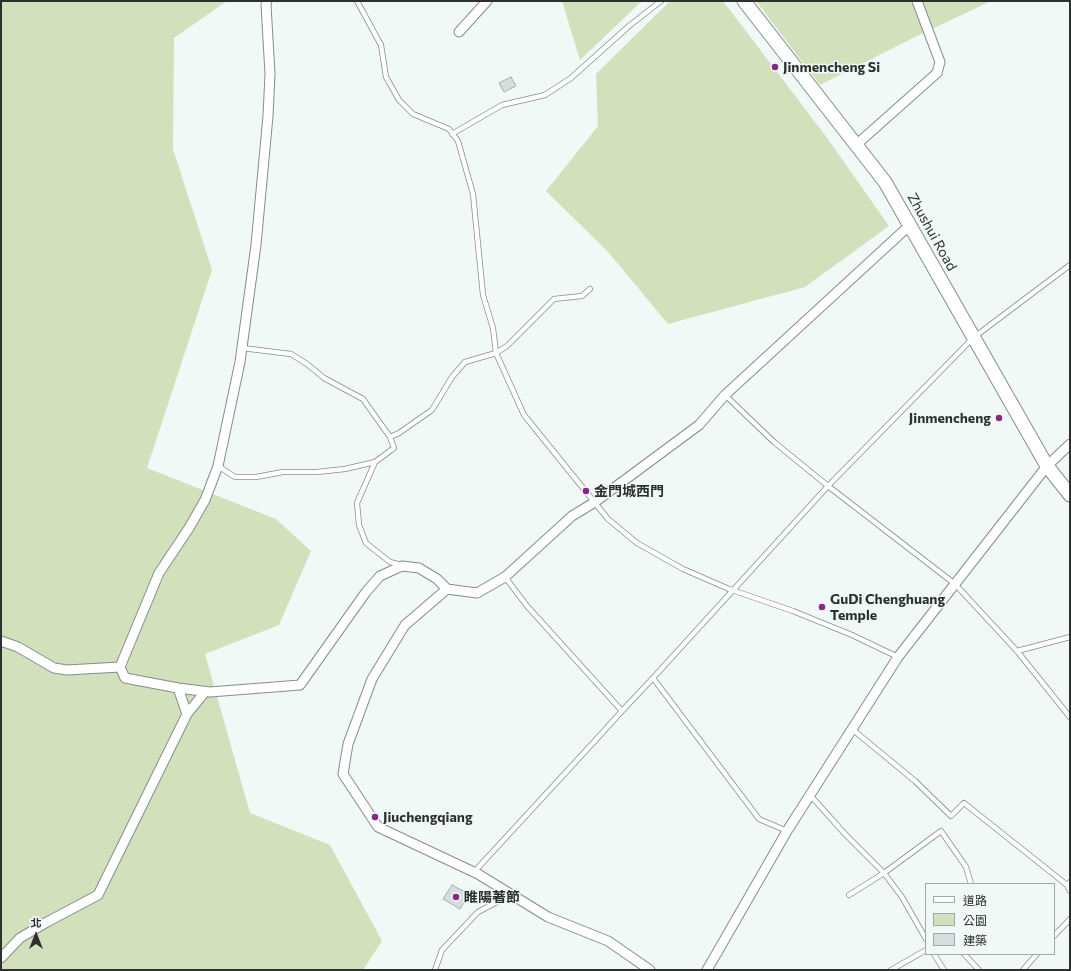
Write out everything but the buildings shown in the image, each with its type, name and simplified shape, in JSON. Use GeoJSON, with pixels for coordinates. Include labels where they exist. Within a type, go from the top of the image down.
{"type":"FeatureCollection","features":[{"type":"Feature","properties":{"kind":"main road","name":"Zhushui Road"},"geometry":{"type":"LineString","coordinates":[[744,1],[885,182],[1047,466],[1070,495]]}},
{"type":"Feature","properties":{"kind":"street"},"geometry":{"type":"LineString","coordinates":[[267,1],[270,74],[268,116],[256,245],[240,362],[218,466],[205,500],[189,528],[159,573],[120,667],[125,678],[205,692],[300,684],[366,592],[380,576],[402,566],[419,568],[447,589],[477,593],[505,576],[572,516],[595,502],[699,425],[725,395],[910,225]]}},
{"type":"Feature","properties":{"kind":"street"},"geometry":{"type":"LineString","coordinates":[[459,32],[488,1]]}},
{"type":"Feature","properties":{"kind":"street"},"geometry":{"type":"LineString","coordinates":[[856,144],[937,73],[940,62],[917,1]]}},
{"type":"Feature","properties":{"kind":"street"},"geometry":{"type":"LineString","coordinates":[[707,970],[787,831],[898,657],[1047,466],[1070,444]]}},
{"type":"Feature","properties":{"kind":"street"},"geometry":{"type":"LineString","coordinates":[[447,589],[405,625],[372,679],[348,744],[343,774],[378,827],[474,872],[548,917],[608,941],[650,970]]}},
{"type":"Feature","properties":{"kind":"street"},"geometry":{"type":"LineString","coordinates":[[1,641],[18,647],[54,668],[66,670],[120,667]]}},
{"type":"Feature","properties":{"kind":"street"},"geometry":{"type":"LineString","coordinates":[[178,688],[187,714]]}},
{"type":"Feature","properties":{"kind":"street"},"geometry":{"type":"LineString","coordinates":[[1,958],[20,938],[98,895],[187,714],[205,692]]}},
{"type":"Feature","properties":{"kind":"lane"},"geometry":{"type":"LineString","coordinates":[[357,1],[381,45],[386,77],[399,100],[413,114],[449,129],[458,141],[473,194],[483,295],[493,328],[496,353],[524,415],[608,519],[637,543],[682,569],[732,590],[852,634],[898,657]]}},
{"type":"Feature","properties":{"kind":"lane"},"geometry":{"type":"LineString","coordinates":[[452,134],[502,105],[545,95],[571,78],[629,26],[661,1]]}},
{"type":"Feature","properties":{"kind":"lane"},"geometry":{"type":"LineString","coordinates":[[474,872],[828,486],[973,338],[1070,265]]}},
{"type":"Feature","properties":{"kind":"lane"},"geometry":{"type":"LineString","coordinates":[[390,438],[432,410],[452,377],[465,362],[496,353],[507,346],[554,299],[582,296],[590,289]]}},
{"type":"Feature","properties":{"kind":"lane"},"geometry":{"type":"LineString","coordinates":[[218,466],[236,476],[256,476],[283,472],[317,472],[345,469],[375,462],[394,448],[390,438],[363,399],[324,378],[307,364],[291,354],[242,348]]}},
{"type":"Feature","properties":{"kind":"lane"},"geometry":{"type":"LineString","coordinates":[[725,395],[774,442],[828,486],[955,584],[1016,651],[1070,717]]}},
{"type":"Feature","properties":{"kind":"lane"},"geometry":{"type":"LineString","coordinates":[[375,462],[357,503],[359,525],[366,543],[390,562],[402,566]]}},
{"type":"Feature","properties":{"kind":"lane"},"geometry":{"type":"LineString","coordinates":[[505,576],[527,606],[622,710]]}},
{"type":"Feature","properties":{"kind":"lane"},"geometry":{"type":"LineString","coordinates":[[1016,651],[1070,637]]}},
{"type":"Feature","properties":{"kind":"lane"},"geometry":{"type":"LineString","coordinates":[[653,678],[759,819],[787,831]]}},
{"type":"Feature","properties":{"kind":"lane"},"geometry":{"type":"LineString","coordinates":[[852,729],[915,781],[951,816],[964,803],[1069,884],[1070,891]]}},
{"type":"Feature","properties":{"kind":"lane"},"geometry":{"type":"LineString","coordinates":[[810,796],[884,873],[902,897],[925,937]]}},
{"type":"Feature","properties":{"kind":"lane"},"geometry":{"type":"LineString","coordinates":[[849,895],[884,873],[941,831],[966,867],[971,883]]}},
{"type":"Feature","properties":{"kind":"lane"},"geometry":{"type":"LineString","coordinates":[[435,970],[442,950],[478,912],[512,894]]}},
{"type":"Feature","properties":{"kind":"lane"},"geometry":{"type":"LineString","coordinates":[[1055,935],[1070,919]]}},
{"type":"Feature","properties":{"kind":"lane"},"geometry":{"type":"LineString","coordinates":[[891,970],[925,951]]}},
{"type":"Feature","properties":{"kind":"lane"},"geometry":{"type":"LineString","coordinates":[[935,955],[944,970]]}},
{"type":"Feature","properties":{"kind":"lane"},"geometry":{"type":"LineString","coordinates":[[965,955],[979,970]]}},
{"type":"Feature","properties":{"kind":"lane"},"geometry":{"type":"LineString","coordinates":[[1023,970],[1036,955]]}},
{"type":"Feature","properties":{"kind":"green space"},"geometry":{"type":"Polygon","coordinates":[[[1,1],[227,1],[174,38],[173,149],[212,270],[147,468],[276,519],[311,551],[279,625],[205,654],[250,813],[330,845],[382,941],[363,970],[1,970],[1,1]]]}},
{"type":"Feature","properties":{"kind":"green space"},"geometry":{"type":"Polygon","coordinates":[[[562,1],[642,1],[580,60],[562,1]]]}},
{"type":"Feature","properties":{"kind":"green space"},"geometry":{"type":"Polygon","coordinates":[[[670,1],[723,1],[825,135],[889,226],[805,287],[668,324],[609,253],[546,191],[598,126],[596,74],[670,1]]]}},
{"type":"Feature","properties":{"kind":"green space"},"geometry":{"type":"Polygon","coordinates":[[[756,1],[991,1],[820,85],[756,1]]]}},
{"type":"Feature","properties":{"kind":"place","name":"Jinmencheng Si"},"geometry":{"type":"Point","coordinates":[775,67]}},
{"type":"Feature","properties":{"kind":"place","name":"Jinmencheng"},"geometry":{"type":"Point","coordinates":[999,418]}},
{"type":"Feature","properties":{"kind":"place","name":"金門城西門"},"geometry":{"type":"Point","coordinates":[586,491]}},
{"type":"Feature","properties":{"kind":"place","name":"GuDi Chenghuang Temple"},"geometry":{"type":"Point","coordinates":[822,607]}},
{"type":"Feature","properties":{"kind":"place","name":"Jiuchengqiang"},"geometry":{"type":"Point","coordinates":[375,817]}},
{"type":"Feature","properties":{"kind":"place","name":"睢陽著節"},"geometry":{"type":"Point","coordinates":[456,897]}}]}
